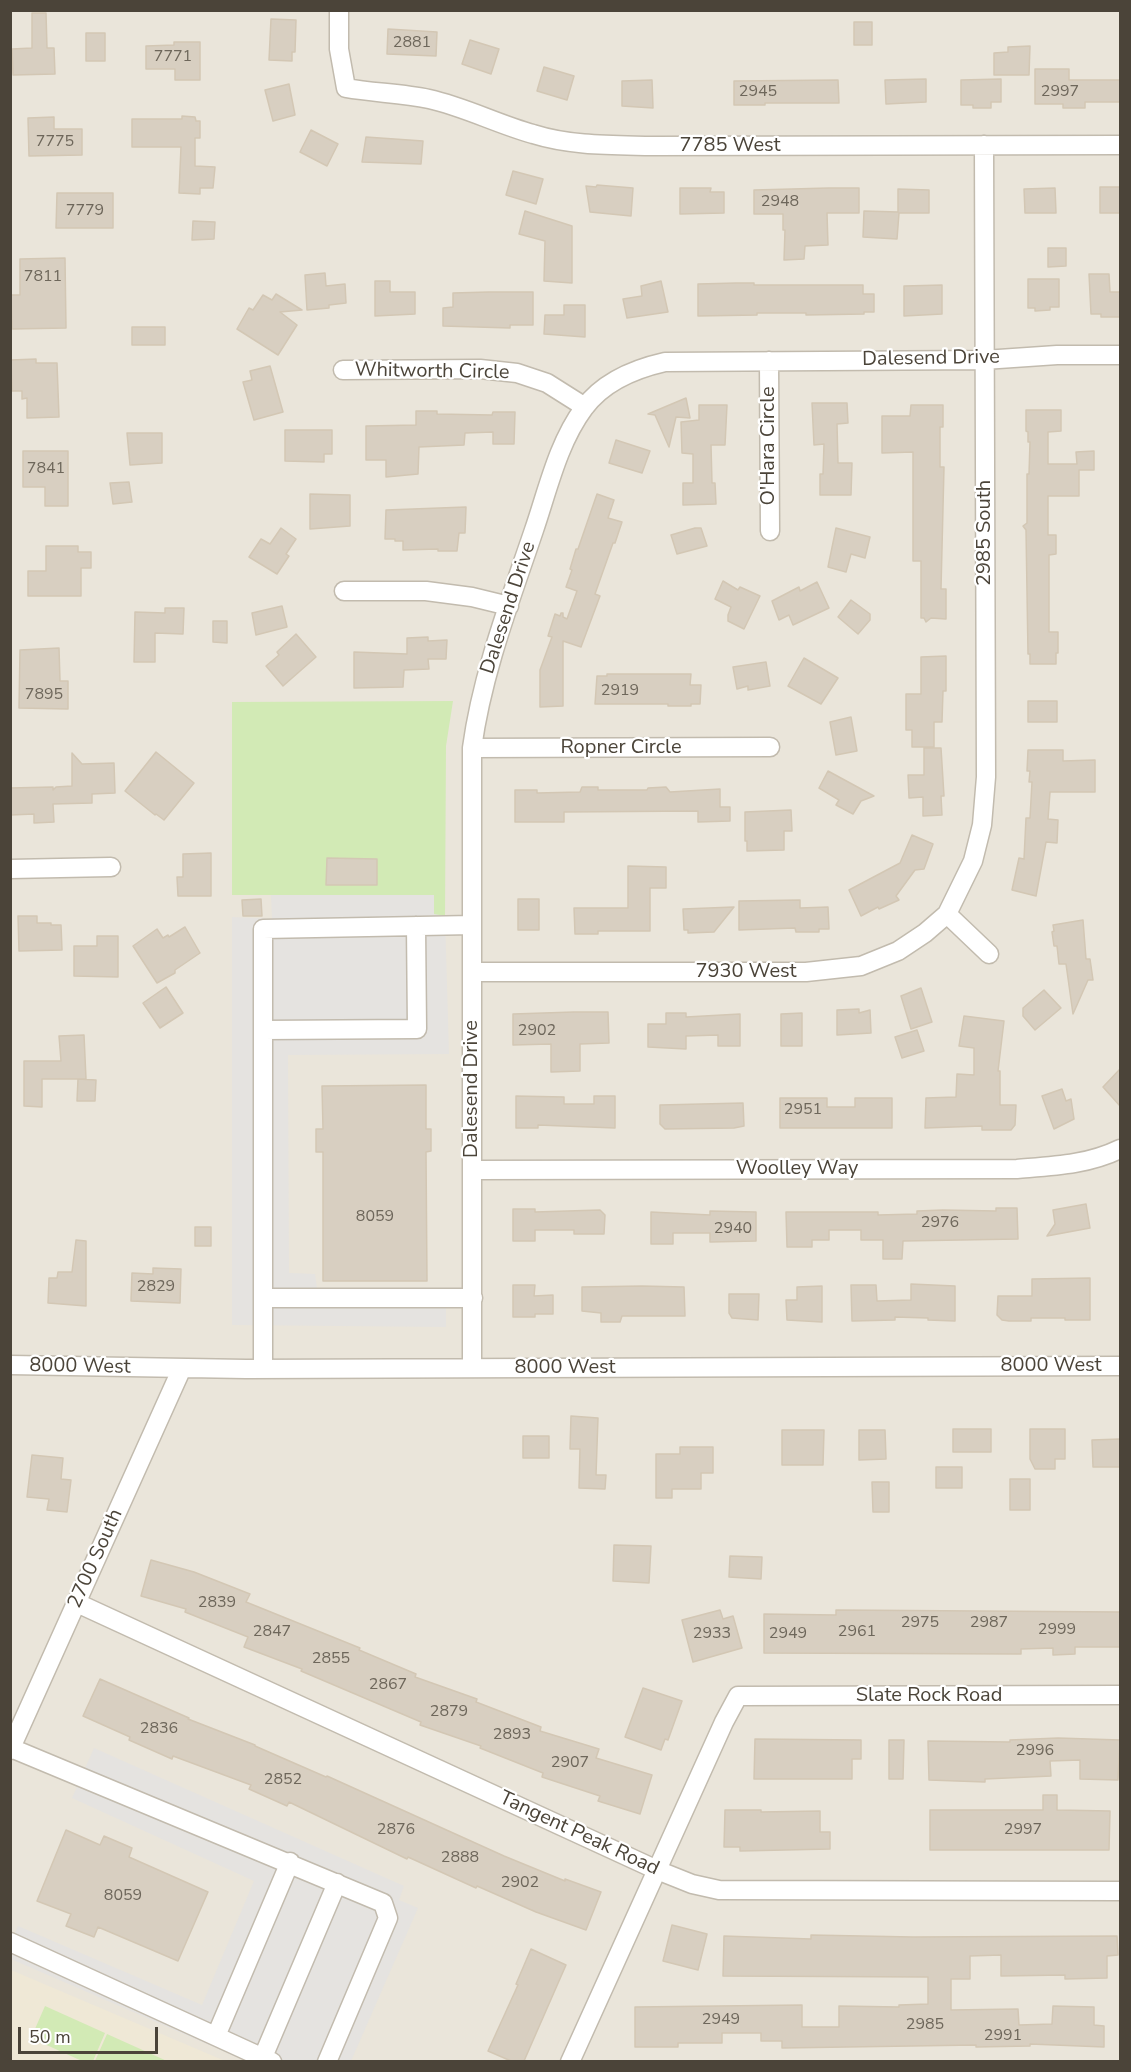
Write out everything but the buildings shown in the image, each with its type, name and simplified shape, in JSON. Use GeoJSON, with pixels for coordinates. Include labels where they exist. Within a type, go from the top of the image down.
{"type":"FeatureCollection","features":[{"type":"Feature","properties":{"kind":"street","name":"7785 West"},"geometry":{"type":"LineString","coordinates":[[339,10],[339,50],[346,88],[427,98],[465,108],[534,135],[565,141],[604,145],[1120,146]]}},
{"type":"Feature","properties":{"kind":"street","name":"2985 South"},"geometry":{"type":"LineString","coordinates":[[947,914],[973,861],[982,825],[986,777],[984,146]]}},
{"type":"Feature","properties":{"kind":"street","name":"Dalesend Drive"},"geometry":{"type":"LineString","coordinates":[[472,1368],[472,748],[477,715],[509,606],[562,448],[585,407],[603,390],[626,374],[645,366],[665,362],[984,360],[1057,355],[1120,355]]}},
{"type":"Feature","properties":{"kind":"street","name":"O'Hara Circle"},"geometry":{"type":"LineString","coordinates":[[769,361],[770,531]]}},
{"type":"Feature","properties":{"kind":"street","name":"Whitworth Circle"},"geometry":{"type":"LineString","coordinates":[[343,370],[480,369],[517,373],[547,383],[585,407]]}},
{"type":"Feature","properties":{"kind":"street"},"geometry":{"type":"LineString","coordinates":[[344,591],[426,591],[472,597],[509,606]]}},
{"type":"Feature","properties":{"kind":"street","name":"Ropner Circle"},"geometry":{"type":"LineString","coordinates":[[472,748],[770,747]]}},
{"type":"Feature","properties":{"kind":"street"},"geometry":{"type":"LineString","coordinates":[[10,869],[111,867]]}},
{"type":"Feature","properties":{"kind":"street"},"geometry":{"type":"LineString","coordinates":[[947,914],[988,954]]}},
{"type":"Feature","properties":{"kind":"street","name":"7930 West"},"geometry":{"type":"LineString","coordinates":[[472,972],[806,972],[861,966],[898,951],[926,933],[947,914]]}},
{"type":"Feature","properties":{"kind":"street"},"geometry":{"type":"LineString","coordinates":[[263,1368],[263,929],[472,925]]}},
{"type":"Feature","properties":{"kind":"street"},"geometry":{"type":"LineString","coordinates":[[263,1030],[417,1029],[416,926]]}},
{"type":"Feature","properties":{"kind":"street","name":"Woolley Way"},"geometry":{"type":"LineString","coordinates":[[472,1170],[1017,1169],[1067,1165],[1093,1160],[1120,1149]]}},
{"type":"Feature","properties":{"kind":"street"},"geometry":{"type":"LineString","coordinates":[[263,1298],[473,1298]]}},
{"type":"Feature","properties":{"kind":"street","name":"8000 West"},"geometry":{"type":"LineString","coordinates":[[10,1365],[182,1368],[1120,1366]]}},
{"type":"Feature","properties":{"kind":"street","name":"2700 South"},"geometry":{"type":"LineString","coordinates":[[11,1749],[182,1368]]}},
{"type":"Feature","properties":{"kind":"street","name":"Tangent Peak Road"},"geometry":{"type":"LineString","coordinates":[[76,1603],[692,1884],[719,1890],[1120,1891]]}},
{"type":"Feature","properties":{"kind":"street","name":"Slate Rock Road"},"geometry":{"type":"LineString","coordinates":[[657,1870],[738,1696],[1120,1695]]}},
{"type":"Feature","properties":{"kind":"street"},"geometry":{"type":"LineString","coordinates":[[11,1749],[290,1862],[383,1903],[388,1918],[327,2061]]}},
{"type":"Feature","properties":{"kind":"street"},"geometry":{"type":"LineString","coordinates":[[216,2036],[290,1862]]}},
{"type":"Feature","properties":{"kind":"street"},"geometry":{"type":"LineString","coordinates":[[570,2061],[657,1870]]}},
{"type":"Feature","properties":{"kind":"street"},"geometry":{"type":"LineString","coordinates":[[10,1942],[268,2059],[337,1882]]}},
{"type":"Feature","properties":{"kind":"shaded area"},"geometry":{"type":"Polygon","coordinates":[[[11,11],[1120,11],[1120,2061],[11,2061],[11,11]]]}},
{"type":"Feature","properties":{"kind":"shaded area"},"geometry":{"type":"Polygon","coordinates":[[[271,895],[434,895],[434,914],[445,916],[449,1054],[288,1055],[289,1273],[315,1274],[317,1288],[446,1290],[446,1327],[232,1325],[232,917],[272,919],[271,895]]]}},
{"type":"Feature","properties":{"kind":"shaded area"},"geometry":{"type":"Polygon","coordinates":[[[94,1748],[404,1886],[399,1900],[418,1908],[351,2061],[246,2061],[11,1959],[11,1942],[18,1926],[202,2005],[254,1881],[72,1798],[94,1748]]]}},
{"type":"Feature","properties":{"kind":"shaded area"},"geometry":{"type":"Polygon","coordinates":[[[11,1970],[225,2061],[11,2061],[11,1970]]]}},
{"type":"Feature","properties":{"kind":"green space"},"geometry":{"type":"Polygon","coordinates":[[[453,701],[446,746],[445,916],[433,915],[434,895],[232,895],[232,702],[453,701]]]}},
{"type":"Feature","properties":{"kind":"green space"},"geometry":{"type":"Polygon","coordinates":[[[45,2006],[105,2033],[93,2061],[82,2061],[31,2038],[45,2006]]]}},
{"type":"Feature","properties":{"kind":"green space"},"geometry":{"type":"Polygon","coordinates":[[[107,2034],[167,2061],[95,2061],[107,2034]]]}}]}
